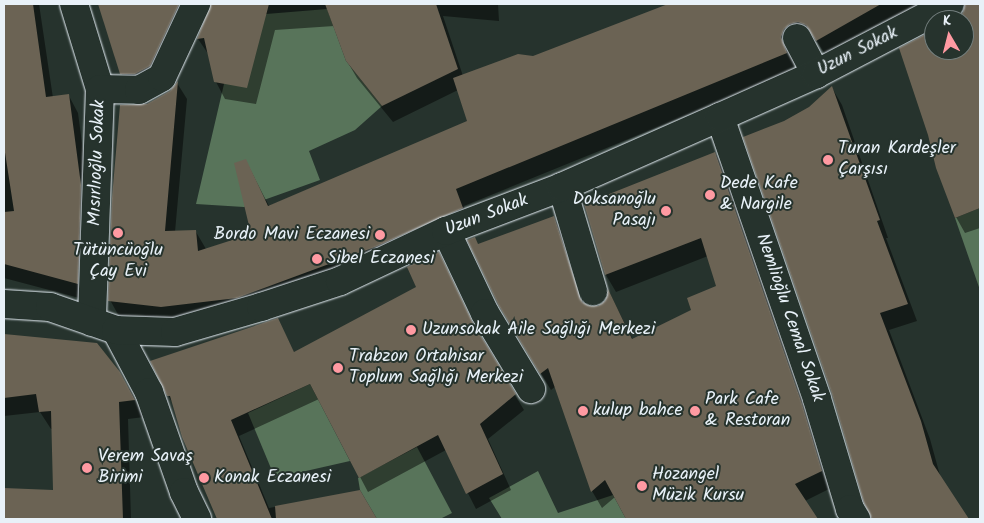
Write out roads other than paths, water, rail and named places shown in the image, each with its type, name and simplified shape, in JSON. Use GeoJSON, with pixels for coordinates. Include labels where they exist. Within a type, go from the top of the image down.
{"type":"FeatureCollection","features":[{"type":"Feature","properties":{"kind":"street"},"geometry":{"type":"LineString","coordinates":[[74,4],[100,89]]}},
{"type":"Feature","properties":{"kind":"street","name":"Mısırlıoğlu Sokak"},"geometry":{"type":"LineString","coordinates":[[104,326],[100,89],[138,90],[162,77],[196,4]]}},
{"type":"Feature","properties":{"kind":"street","name":"Uzun Sokak"},"geometry":{"type":"LineString","coordinates":[[4,304],[50,307],[104,326],[175,332],[261,307],[340,280],[446,232],[562,187],[720,118],[816,74],[950,4]]}},
{"type":"Feature","properties":{"kind":"street"},"geometry":{"type":"LineString","coordinates":[[797,38],[816,74]]}},
{"type":"Feature","properties":{"kind":"street","name":"Nemlioğlu Cemal Sokak"},"geometry":{"type":"LineString","coordinates":[[720,118],[817,399],[850,509],[856,519]]}},
{"type":"Feature","properties":{"kind":"street"},"geometry":{"type":"LineString","coordinates":[[562,187],[593,291]]}},
{"type":"Feature","properties":{"kind":"street"},"geometry":{"type":"LineString","coordinates":[[446,232],[485,313],[531,389]]}},
{"type":"Feature","properties":{"kind":"street"},"geometry":{"type":"LineString","coordinates":[[104,326],[149,392],[184,492],[197,519]]}},
{"type":"Feature","properties":{"kind":"place","name":"Turan Kardeşler Çarşısı"},"geometry":{"type":"Point","coordinates":[828,160]}},
{"type":"Feature","properties":{"kind":"place","name":"Dede Kafe & Nargile"},"geometry":{"type":"Point","coordinates":[710,195]}},
{"type":"Feature","properties":{"kind":"place","name":"Doksanoğlu Pasajı"},"geometry":{"type":"Point","coordinates":[666,211]}},
{"type":"Feature","properties":{"kind":"place","name":"Tütüncüoğlu Çay Evi"},"geometry":{"type":"Point","coordinates":[118,233]}},
{"type":"Feature","properties":{"kind":"place","name":"Bordo Mavi Eczanesi"},"geometry":{"type":"Point","coordinates":[380,235]}},
{"type":"Feature","properties":{"kind":"place","name":"Sibel Eczanesi"},"geometry":{"type":"Point","coordinates":[317,259]}},
{"type":"Feature","properties":{"kind":"place","name":"Uzunsokak Aile Sağlığı Merkezi"},"geometry":{"type":"Point","coordinates":[411,330]}},
{"type":"Feature","properties":{"kind":"place","name":"Trabzon Ortahisar Toplum Sağlığı Merkezi"},"geometry":{"type":"Point","coordinates":[338,368]}},
{"type":"Feature","properties":{"kind":"place","name":"kulup bahce"},"geometry":{"type":"Point","coordinates":[583,411]}},
{"type":"Feature","properties":{"kind":"place","name":"Park Cafe & Restoran"},"geometry":{"type":"Point","coordinates":[695,411]}},
{"type":"Feature","properties":{"kind":"place","name":"Verem Savaş Birimi"},"geometry":{"type":"Point","coordinates":[87,468]}},
{"type":"Feature","properties":{"kind":"place","name":"Konak Eczanesi"},"geometry":{"type":"Point","coordinates":[204,478]}},
{"type":"Feature","properties":{"kind":"place","name":"Hozangel Müzik Kursu"},"geometry":{"type":"Point","coordinates":[642,486]}}]}
